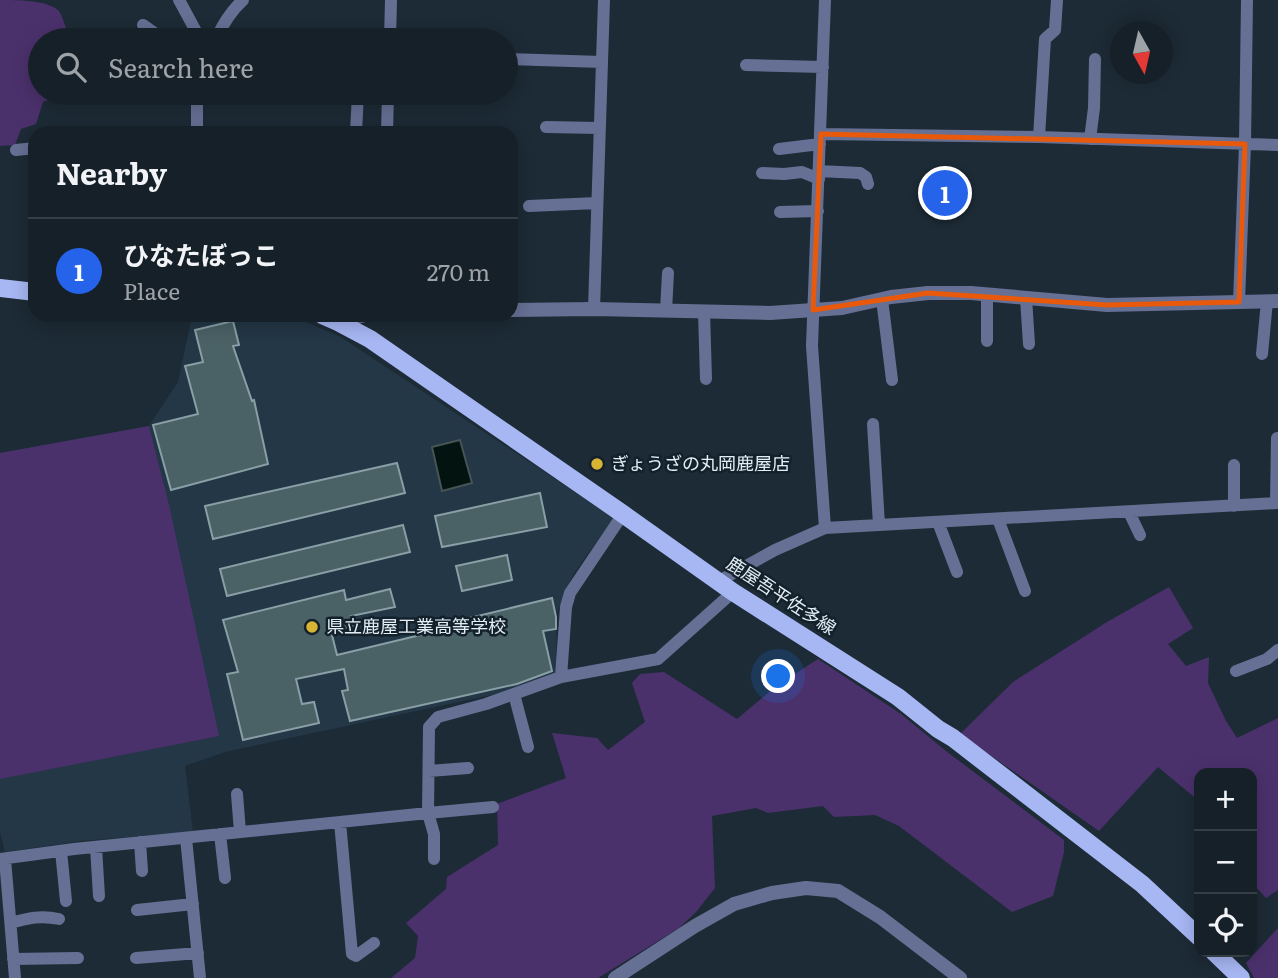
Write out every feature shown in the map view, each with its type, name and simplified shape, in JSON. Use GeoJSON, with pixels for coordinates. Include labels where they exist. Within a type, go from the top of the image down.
{"type":"FeatureCollection","features":[{"type":"Feature","properties":{"kind":"main road"},"geometry":{"type":"LineString","coordinates":[[0,288],[28,291]]}},
{"type":"Feature","properties":{"kind":"main road","name":"鹿屋吾平佐多線"},"geometry":{"type":"LineString","coordinates":[[338,322],[390,352],[726,586],[898,697],[1142,884],[1194,932]]}},
{"type":"Feature","properties":{"kind":"main road"},"geometry":{"type":"LineString","coordinates":[[1219,957],[1241,978]]}},
{"type":"Feature","properties":{"kind":"street"},"geometry":{"type":"LineString","coordinates":[[179,0],[193,28]]}},
{"type":"Feature","properties":{"kind":"street"},"geometry":{"type":"LineString","coordinates":[[224,28],[224,21],[243,0]]}},
{"type":"Feature","properties":{"kind":"street"},"geometry":{"type":"LineString","coordinates":[[390,28],[391,0]]}},
{"type":"Feature","properties":{"kind":"street"},"geometry":{"type":"LineString","coordinates":[[594,309],[604,0]]}},
{"type":"Feature","properties":{"kind":"street"},"geometry":{"type":"LineString","coordinates":[[825,0],[812,346],[825,528]]}},
{"type":"Feature","properties":{"kind":"street"},"geometry":{"type":"LineString","coordinates":[[1039,137],[1045,39],[1055,30],[1057,0]]}},
{"type":"Feature","properties":{"kind":"street"},"geometry":{"type":"LineString","coordinates":[[1239,302],[1247,0]]}},
{"type":"Feature","properties":{"kind":"street"},"geometry":{"type":"LineString","coordinates":[[143,25],[147,28]]}},
{"type":"Feature","properties":{"kind":"street"},"geometry":{"type":"LineString","coordinates":[[518,59],[602,62]]}},
{"type":"Feature","properties":{"kind":"street"},"geometry":{"type":"LineString","coordinates":[[1090,139],[1095,59]]}},
{"type":"Feature","properties":{"kind":"street"},"geometry":{"type":"LineString","coordinates":[[746,65],[823,67]]}},
{"type":"Feature","properties":{"kind":"street"},"geometry":{"type":"LineString","coordinates":[[197,105],[197,126]]}},
{"type":"Feature","properties":{"kind":"street"},"geometry":{"type":"LineString","coordinates":[[356,126],[357,105]]}},
{"type":"Feature","properties":{"kind":"street"},"geometry":{"type":"LineString","coordinates":[[387,126],[388,105]]}},
{"type":"Feature","properties":{"kind":"street"},"geometry":{"type":"LineString","coordinates":[[546,127],[600,128]]}},
{"type":"Feature","properties":{"kind":"street"},"geometry":{"type":"LineString","coordinates":[[779,149],[821,139],[1039,137],[1278,145]]}},
{"type":"Feature","properties":{"kind":"street"},"geometry":{"type":"LineString","coordinates":[[16,150],[28,149]]}},
{"type":"Feature","properties":{"kind":"street"},"geometry":{"type":"LineString","coordinates":[[762,173],[860,173],[866,177],[868,184]]}},
{"type":"Feature","properties":{"kind":"street"},"geometry":{"type":"LineString","coordinates":[[529,206],[597,202]]}},
{"type":"Feature","properties":{"kind":"street"},"geometry":{"type":"LineString","coordinates":[[780,212],[818,211]]}},
{"type":"Feature","properties":{"kind":"street"},"geometry":{"type":"LineString","coordinates":[[666,311],[668,273]]}},
{"type":"Feature","properties":{"kind":"street"},"geometry":{"type":"LineString","coordinates":[[518,310],[770,313],[842,308],[928,293],[1107,305],[1273,301],[1262,354]]}},
{"type":"Feature","properties":{"kind":"street"},"geometry":{"type":"LineString","coordinates":[[987,295],[987,341]]}},
{"type":"Feature","properties":{"kind":"street"},"geometry":{"type":"LineString","coordinates":[[1026,298],[1029,344]]}},
{"type":"Feature","properties":{"kind":"street"},"geometry":{"type":"LineString","coordinates":[[882,299],[892,380]]}},
{"type":"Feature","properties":{"kind":"street"},"geometry":{"type":"LineString","coordinates":[[704,312],[706,379]]}},
{"type":"Feature","properties":{"kind":"street"},"geometry":{"type":"LineString","coordinates":[[873,424],[879,525]]}},
{"type":"Feature","properties":{"kind":"street"},"geometry":{"type":"LineString","coordinates":[[434,859],[434,834],[428,813],[429,727],[438,717],[486,704],[561,677],[658,659],[726,586],[775,550],[825,528],[1277,503],[1277,438]]}},
{"type":"Feature","properties":{"kind":"street"},"geometry":{"type":"LineString","coordinates":[[1234,465],[1234,506]]}},
{"type":"Feature","properties":{"kind":"street"},"geometry":{"type":"LineString","coordinates":[[1129,512],[1140,535]]}},
{"type":"Feature","properties":{"kind":"street"},"geometry":{"type":"LineString","coordinates":[[561,677],[566,607],[570,593],[623,514]]}},
{"type":"Feature","properties":{"kind":"street"},"geometry":{"type":"LineString","coordinates":[[999,519],[1025,591]]}},
{"type":"Feature","properties":{"kind":"street"},"geometry":{"type":"LineString","coordinates":[[938,522],[957,572]]}},
{"type":"Feature","properties":{"kind":"street"},"geometry":{"type":"LineString","coordinates":[[1236,671],[1267,659],[1278,649]]}},
{"type":"Feature","properties":{"kind":"street"},"geometry":{"type":"LineString","coordinates":[[514,694],[528,747]]}},
{"type":"Feature","properties":{"kind":"street"},"geometry":{"type":"LineString","coordinates":[[429,771],[468,768]]}},
{"type":"Feature","properties":{"kind":"street"},"geometry":{"type":"LineString","coordinates":[[237,794],[240,832]]}},
{"type":"Feature","properties":{"kind":"street"},"geometry":{"type":"LineString","coordinates":[[15,978],[11,923],[4,899],[3,859],[140,842],[493,807]]}},
{"type":"Feature","properties":{"kind":"street"},"geometry":{"type":"LineString","coordinates":[[340,822],[352,954],[356,956],[374,943]]}},
{"type":"Feature","properties":{"kind":"street"},"geometry":{"type":"LineString","coordinates":[[220,834],[225,878]]}},
{"type":"Feature","properties":{"kind":"street"},"geometry":{"type":"LineString","coordinates":[[186,838],[200,978]]}},
{"type":"Feature","properties":{"kind":"street"},"geometry":{"type":"LineString","coordinates":[[140,842],[142,871]]}},
{"type":"Feature","properties":{"kind":"street"},"geometry":{"type":"LineString","coordinates":[[96,847],[99,896]]}},
{"type":"Feature","properties":{"kind":"street"},"geometry":{"type":"LineString","coordinates":[[61,851],[66,901]]}},
{"type":"Feature","properties":{"kind":"street"},"geometry":{"type":"LineString","coordinates":[[615,978],[734,904],[772,893],[806,888],[838,891],[880,917],[960,978]]}},
{"type":"Feature","properties":{"kind":"street"},"geometry":{"type":"LineString","coordinates":[[137,910],[193,904]]}},
{"type":"Feature","properties":{"kind":"street"},"geometry":{"type":"LineString","coordinates":[[11,923],[30,917],[48,916],[59,919]]}},
{"type":"Feature","properties":{"kind":"street"},"geometry":{"type":"LineString","coordinates":[[136,958],[198,953]]}},
{"type":"Feature","properties":{"kind":"street"},"geometry":{"type":"LineString","coordinates":[[13,959],[78,958]]}},
{"type":"Feature","properties":{"kind":"highlighted area"},"geometry":{"type":"Polygon","coordinates":[[[821,134],[1245,144],[1239,302],[1107,305],[928,293],[813,310],[821,134]]]}},
{"type":"Feature","properties":{"kind":"shaded area"},"geometry":{"type":"Polygon","coordinates":[[[0,0],[32,1],[54,7],[59,11],[66,28],[28,28],[28,105],[42,105],[36,124],[21,129],[15,145],[0,146],[0,0]]]}},
{"type":"Feature","properties":{"kind":"shaded area"},"geometry":{"type":"Polygon","coordinates":[[[191,322],[306,322],[339,336],[614,518],[574,573],[556,615],[557,681],[225,752],[185,766],[193,832],[81,841],[5,852],[0,832],[0,453],[149,426],[178,382],[191,322]]]}},
{"type":"Feature","properties":{"kind":"shaded area"},"geometry":{"type":"Polygon","coordinates":[[[149,426],[170,509],[219,736],[0,779],[0,453],[149,426]]]}},
{"type":"Feature","properties":{"kind":"shaded area"},"geometry":{"type":"Polygon","coordinates":[[[460,440],[472,483],[442,491],[432,447],[460,440]]]}},
{"type":"Feature","properties":{"kind":"shaded area"},"geometry":{"type":"Polygon","coordinates":[[[1169,587],[1193,628],[1168,644],[1186,666],[1209,657],[1208,683],[1237,738],[1278,718],[1278,890],[1266,898],[1257,888],[1257,768],[1194,768],[1194,797],[1158,767],[1099,831],[960,734],[1013,682],[1107,622],[1169,587]]]}},
{"type":"Feature","properties":{"kind":"shaded area"},"geometry":{"type":"Polygon","coordinates":[[[818,659],[901,714],[1064,840],[1064,852],[1053,896],[1012,912],[899,826],[875,815],[834,817],[823,806],[768,813],[756,808],[712,816],[715,888],[696,912],[679,928],[598,978],[391,978],[415,958],[418,936],[406,923],[446,889],[447,877],[498,845],[497,804],[566,778],[552,733],[597,738],[608,750],[645,722],[632,683],[640,674],[664,672],[737,719],[775,687],[818,659]]]}},
{"type":"Feature","properties":{"kind":"shaded area"},"geometry":{"type":"Polygon","coordinates":[[[1278,929],[1278,978],[1254,978],[1246,963],[1251,957],[1257,957],[1257,951],[1278,929]]]}},
{"type":"Feature","properties":{"kind":"building"},"geometry":{"type":"Polygon","coordinates":[[[927,180],[964,182],[961,206],[927,205],[927,180]]]}},
{"type":"Feature","properties":{"kind":"building"},"geometry":{"type":"Polygon","coordinates":[[[233,322],[239,345],[233,346],[252,401],[254,400],[268,464],[171,490],[153,425],[198,414],[185,366],[203,362],[195,330],[233,322]]]}},
{"type":"Feature","properties":{"kind":"building"},"geometry":{"type":"Polygon","coordinates":[[[397,463],[405,493],[213,539],[205,506],[397,463]]]}},
{"type":"Feature","properties":{"kind":"building"},"geometry":{"type":"Polygon","coordinates":[[[540,493],[547,527],[442,547],[435,516],[540,493]]]}},
{"type":"Feature","properties":{"kind":"building"},"geometry":{"type":"Polygon","coordinates":[[[403,525],[410,552],[227,596],[220,569],[403,525]]]}},
{"type":"Feature","properties":{"kind":"building"},"geometry":{"type":"Polygon","coordinates":[[[507,555],[512,580],[462,591],[456,566],[507,555]]]}},
{"type":"Feature","properties":{"kind":"building"},"geometry":{"type":"Polygon","coordinates":[[[390,589],[395,607],[351,616],[353,626],[331,631],[337,655],[462,625],[461,620],[552,598],[556,629],[543,631],[552,671],[517,684],[350,721],[342,691],[348,690],[344,669],[296,679],[302,704],[314,702],[319,723],[243,740],[227,674],[238,672],[223,620],[344,590],[346,600],[390,589]]]}},
{"type":"Feature","properties":{"kind":"place","name":"ひなたぼっこ"},"geometry":{"type":"Point","coordinates":[945,193]}},
{"type":"Feature","properties":{"kind":"place","name":"ぎょうざの丸岡鹿屋店"},"geometry":{"type":"Point","coordinates":[597,464]}},
{"type":"Feature","properties":{"kind":"place","name":"県立鹿屋工業高等学校"},"geometry":{"type":"Point","coordinates":[312,627]}}]}
